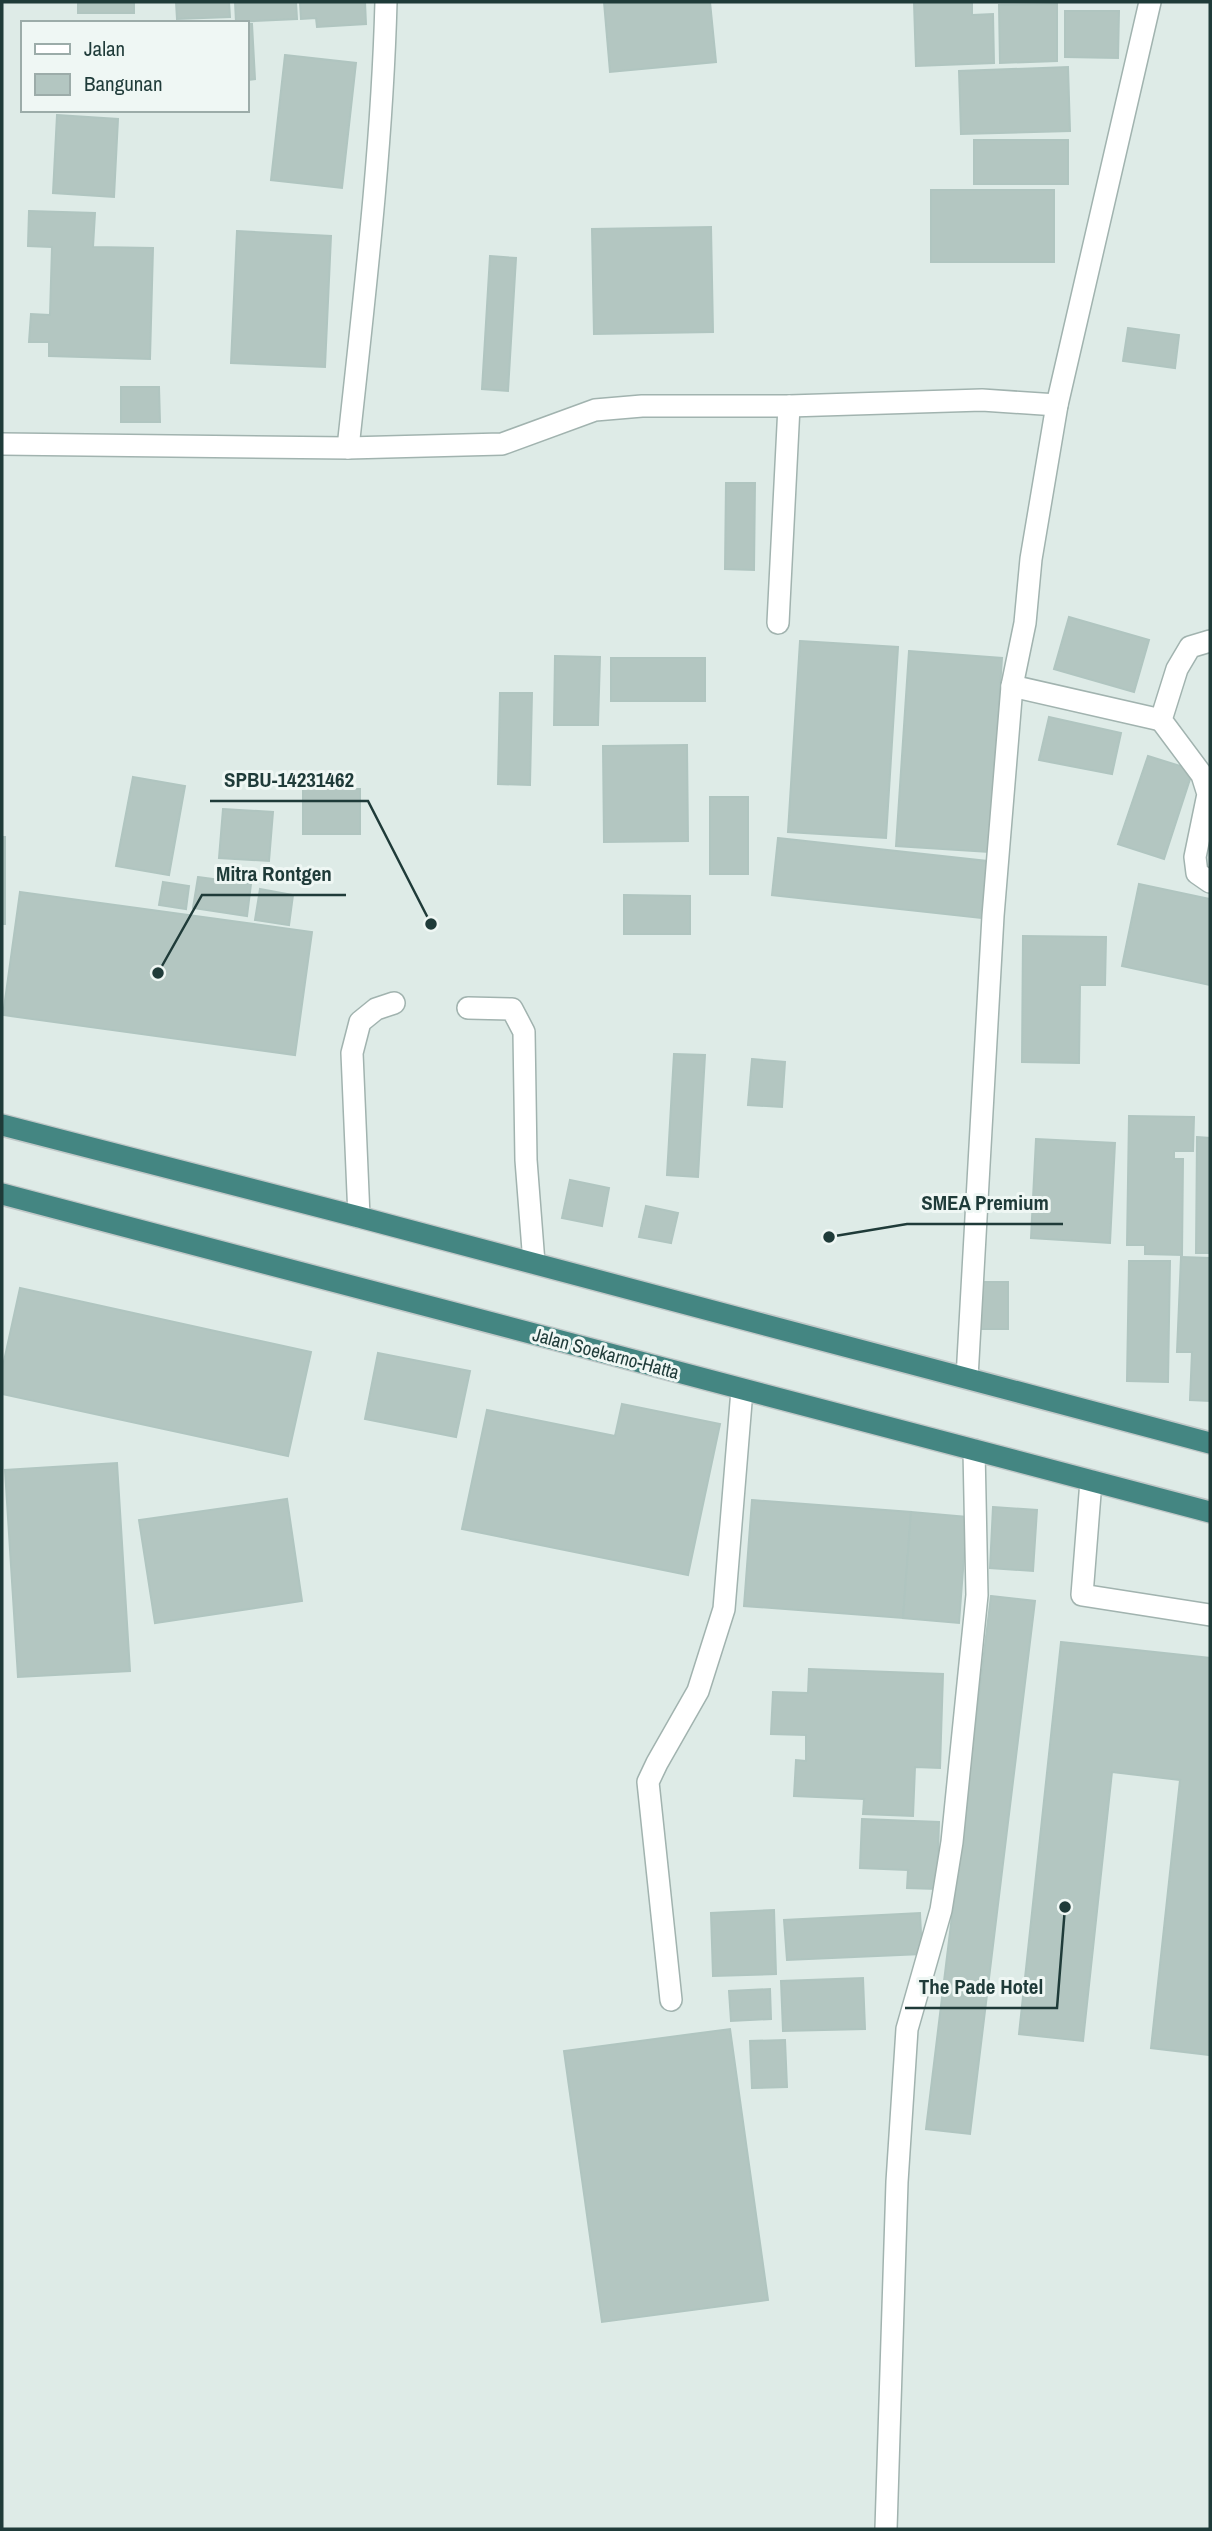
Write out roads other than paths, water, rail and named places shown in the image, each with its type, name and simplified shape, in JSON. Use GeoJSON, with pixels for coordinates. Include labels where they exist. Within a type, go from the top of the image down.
{"type":"FeatureCollection","features":[{"type":"Feature","properties":{"kind":"highway"},"geometry":{"type":"LineString","coordinates":[[2,1125],[1210,1443]]}},
{"type":"Feature","properties":{"kind":"highway","name":"Jalan Soekarno-Hatta"},"geometry":{"type":"LineString","coordinates":[[2,1194],[1210,1512]]}},
{"type":"Feature","properties":{"kind":"street"},"geometry":{"type":"LineString","coordinates":[[348,448],[377,165],[386,2]]}},
{"type":"Feature","properties":{"kind":"street"},"geometry":{"type":"LineString","coordinates":[[967,1378],[993,916],[1012,686],[1025,623],[1031,559],[1057,405],[1150,2]]}},
{"type":"Feature","properties":{"kind":"street"},"geometry":{"type":"LineString","coordinates":[[2,444],[348,448],[502,444],[595,410],[642,406],[789,406],[982,400],[1057,405]]}},
{"type":"Feature","properties":{"kind":"street"},"geometry":{"type":"LineString","coordinates":[[778,623],[789,406]]}},
{"type":"Feature","properties":{"kind":"street"},"geometry":{"type":"LineString","coordinates":[[1161,720],[1177,669],[1190,647],[1210,641]]}},
{"type":"Feature","properties":{"kind":"street"},"geometry":{"type":"LineString","coordinates":[[1012,686],[1161,720],[1202,775],[1208,794],[1195,857],[1197,873],[1210,881]]}},
{"type":"Feature","properties":{"kind":"street"},"geometry":{"type":"LineString","coordinates":[[359,1217],[352,1053],[359,1022],[376,1009],[394,1003]]}},
{"type":"Feature","properties":{"kind":"street"},"geometry":{"type":"LineString","coordinates":[[468,1008],[512,1010],[524,1032],[526,1160],[534,1263]]}},
{"type":"Feature","properties":{"kind":"street"},"geometry":{"type":"LineString","coordinates":[[671,2000],[648,1783],[657,1762],[698,1691],[724,1609],[742,1390]]}},
{"type":"Feature","properties":{"kind":"street"},"geometry":{"type":"LineString","coordinates":[[886,2529],[897,2182],[907,2029],[941,1910],[952,1842],[977,1595],[974,1450]]}},
{"type":"Feature","properties":{"kind":"street"},"geometry":{"type":"LineString","coordinates":[[1091,1481],[1082,1595],[1210,1615]]}},
{"type":"Feature","properties":{"kind":"place","name":"SPBU-14231462"},"geometry":{"type":"Point","coordinates":[431,924]}},
{"type":"Feature","properties":{"kind":"place","name":"Mitra Rontgen"},"geometry":{"type":"Point","coordinates":[158,973]}},
{"type":"Feature","properties":{"kind":"place","name":"SMEA Premium"},"geometry":{"type":"Point","coordinates":[829,1237]}},
{"type":"Feature","properties":{"kind":"place","name":"The Pade Hotel"},"geometry":{"type":"Point","coordinates":[1065,1907]}}]}
